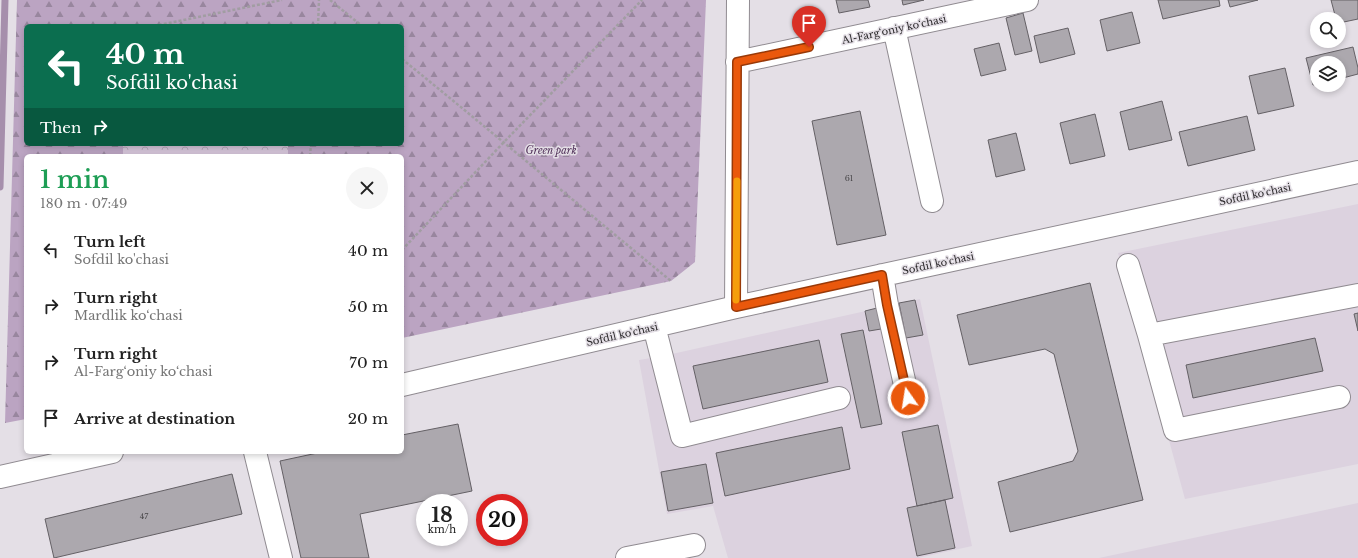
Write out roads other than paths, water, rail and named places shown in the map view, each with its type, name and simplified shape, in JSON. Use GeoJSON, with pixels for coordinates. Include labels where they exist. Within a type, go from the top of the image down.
{"type":"FeatureCollection","features":[{"type":"Feature","properties":{"kind":"street"},"geometry":{"type":"LineString","coordinates":[[736,307],[738,0]]}},
{"type":"Feature","properties":{"kind":"street","name":"Al-Farg‘oniy ko‘chasi"},"geometry":{"type":"LineString","coordinates":[[737,62],[1027,0]]}},
{"type":"Feature","properties":{"kind":"street"},"geometry":{"type":"LineString","coordinates":[[894,28],[932,201]]}},
{"type":"Feature","properties":{"kind":"street","name":"Sofdil ko'chasi"},"geometry":{"type":"LineString","coordinates":[[404,385],[736,307],[882,275],[1357,177]]}},
{"type":"Feature","properties":{"kind":"street"},"geometry":{"type":"LineString","coordinates":[[1128,265],[1149,334],[1175,430],[1339,397]]}},
{"type":"Feature","properties":{"kind":"street"},"geometry":{"type":"LineString","coordinates":[[882,275],[887,305],[908,398]]}},
{"type":"Feature","properties":{"kind":"street"},"geometry":{"type":"LineString","coordinates":[[1149,334],[1358,295]]}},
{"type":"Feature","properties":{"kind":"street"},"geometry":{"type":"LineString","coordinates":[[654,326],[682,436],[839,398]]}},
{"type":"Feature","properties":{"kind":"street"},"geometry":{"type":"LineString","coordinates":[[1,477],[103,454]]}},
{"type":"Feature","properties":{"kind":"street"},"geometry":{"type":"LineString","coordinates":[[255,454],[281,558]]}},
{"type":"Feature","properties":{"kind":"street"},"geometry":{"type":"LineString","coordinates":[[627,558],[694,545]]}},
{"type":"Feature","properties":{"kind":"waterway"},"geometry":{"type":"LineString","coordinates":[[0,187],[5,0]]}},
{"type":"Feature","properties":{"kind":"park label","name":"Green park"},"geometry":{"type":"Point","coordinates":[551,150]}}]}
